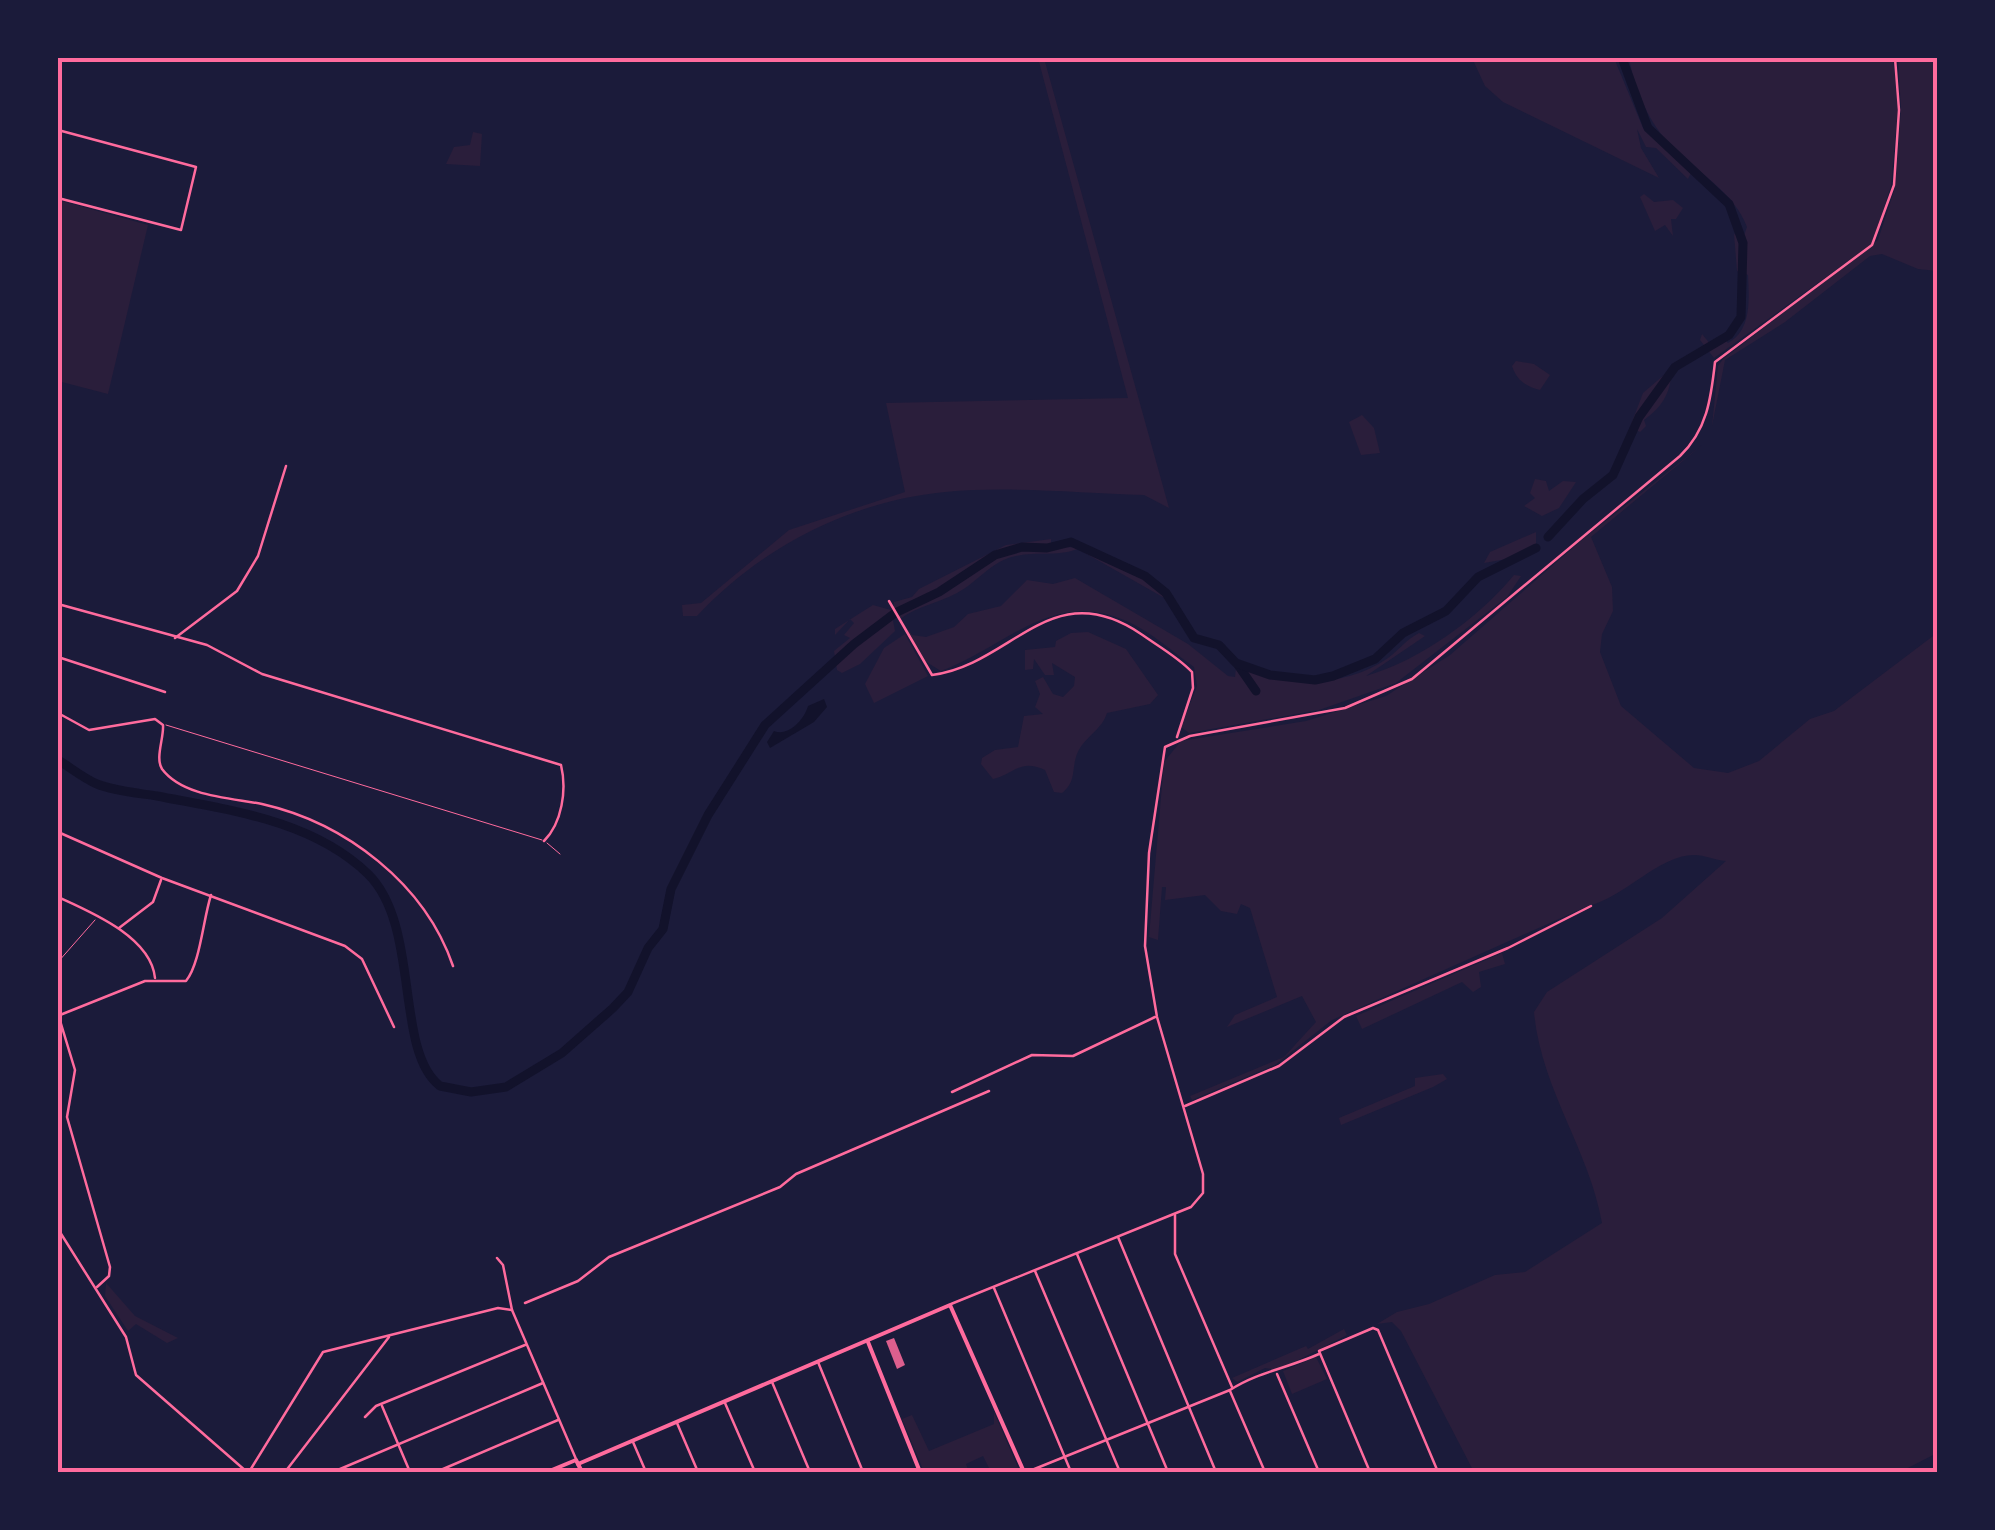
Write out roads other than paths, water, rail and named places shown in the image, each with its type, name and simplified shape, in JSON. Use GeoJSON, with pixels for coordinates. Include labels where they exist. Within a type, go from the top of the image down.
{"type":"FeatureCollection","features":[{"type":"Feature","properties":{"kind":"street"},"geometry":{"type":"LineString","coordinates":[[547,1472],[633,1440],[1197,1202],[1204,1188],[1157,1016],[1145,946],[1146,882],[1165,747],[1177,738],[1344,708],[1412,679],[1680,456],[1698,438],[1704,423],[1715,362],[1872,246],[1894,184],[1899,110],[1895,58]]}},
{"type":"Feature","properties":{"kind":"street"},"geometry":{"type":"LineString","coordinates":[[58,130],[196,167],[181,230],[58,198]]}},
{"type":"Feature","properties":{"kind":"street"},"geometry":{"type":"LineString","coordinates":[[175,638],[238,592],[258,556],[286,466]]}},
{"type":"Feature","properties":{"kind":"street"},"geometry":{"type":"LineString","coordinates":[[889,601],[932,675],[954,670],[1061,614],[1094,614],[1120,622],[1192,672],[1193,688],[1177,738]]}},
{"type":"Feature","properties":{"kind":"street"},"geometry":{"type":"LineString","coordinates":[[58,604],[216,648],[262,674],[561,765],[564,778],[557,829],[544,841]]}},
{"type":"Feature","properties":{"kind":"street"},"geometry":{"type":"LineString","coordinates":[[58,657],[165,692]]}},
{"type":"Feature","properties":{"kind":"street"},"geometry":{"type":"LineString","coordinates":[[58,713],[89,730],[144,718],[163,724],[159,759],[166,773],[197,790],[277,808],[356,845],[398,877],[417,898],[441,932],[453,966]]}},
{"type":"Feature","properties":{"kind":"street"},"geometry":{"type":"LineString","coordinates":[[58,832],[162,878],[357,953],[394,1026]]}},
{"type":"Feature","properties":{"kind":"street"},"geometry":{"type":"LineString","coordinates":[[118,929],[152,902],[162,878]]}},
{"type":"Feature","properties":{"kind":"street"},"geometry":{"type":"LineString","coordinates":[[96,1288],[111,1270],[66,1117],[74,1070],[58,1015],[155,980],[181,984],[196,968],[199,932],[211,895]]}},
{"type":"Feature","properties":{"kind":"street"},"geometry":{"type":"LineString","coordinates":[[58,896],[118,929],[150,960],[155,980]]}},
{"type":"Feature","properties":{"kind":"street"},"geometry":{"type":"LineString","coordinates":[[1183,1107],[1280,1066],[1344,1017],[1508,948],[1591,906]]}},
{"type":"Feature","properties":{"kind":"street"},"geometry":{"type":"LineString","coordinates":[[952,1092],[1032,1055],[1073,1056],[1157,1016]]}},
{"type":"Feature","properties":{"kind":"street"},"geometry":{"type":"LineString","coordinates":[[525,1303],[578,1281],[609,1258],[990,1091]]}},
{"type":"Feature","properties":{"kind":"street"},"geometry":{"type":"LineString","coordinates":[[1174,1213],[1175,1254],[1264,1472]]}},
{"type":"Feature","properties":{"kind":"street"},"geometry":{"type":"LineString","coordinates":[[58,1228],[126,1337],[136,1375],[248,1472],[318,1356],[337,1346],[498,1308],[512,1310]]}},
{"type":"Feature","properties":{"kind":"street"},"geometry":{"type":"LineString","coordinates":[[1118,1236],[1216,1472]]}},
{"type":"Feature","properties":{"kind":"street"},"geometry":{"type":"LineString","coordinates":[[1076,1253],[1168,1472]]}},
{"type":"Feature","properties":{"kind":"street"},"geometry":{"type":"LineString","coordinates":[[497,1258],[512,1310],[582,1472]]}},
{"type":"Feature","properties":{"kind":"street"},"geometry":{"type":"LineString","coordinates":[[1034,1269],[1120,1472]]}},
{"type":"Feature","properties":{"kind":"street"},"geometry":{"type":"LineString","coordinates":[[993,1286],[1072,1472]]}},
{"type":"Feature","properties":{"kind":"street"},"geometry":{"type":"LineString","coordinates":[[950,1305],[1026,1472],[1375,1328],[1438,1472]]}},
{"type":"Feature","properties":{"kind":"street"},"geometry":{"type":"LineString","coordinates":[[285,1472],[388,1336]]}},
{"type":"Feature","properties":{"kind":"street"},"geometry":{"type":"LineString","coordinates":[[867,1340],[920,1472]]}},
{"type":"Feature","properties":{"kind":"street"},"geometry":{"type":"LineString","coordinates":[[365,1417],[382,1406],[527,1344]]}},
{"type":"Feature","properties":{"kind":"street"},"geometry":{"type":"LineString","coordinates":[[1319,1352],[1370,1472]]}},
{"type":"Feature","properties":{"kind":"street"},"geometry":{"type":"LineString","coordinates":[[817,1360],[863,1472]]}},
{"type":"Feature","properties":{"kind":"street"},"geometry":{"type":"LineString","coordinates":[[1276,1372],[1319,1472]]}},
{"type":"Feature","properties":{"kind":"street"},"geometry":{"type":"LineString","coordinates":[[772,1380],[810,1472]]}},
{"type":"Feature","properties":{"kind":"street"},"geometry":{"type":"LineString","coordinates":[[333,1472],[543,1383]]}},
{"type":"Feature","properties":{"kind":"street"},"geometry":{"type":"LineString","coordinates":[[724,1401],[755,1472]]}},
{"type":"Feature","properties":{"kind":"street"},"geometry":{"type":"LineString","coordinates":[[382,1406],[410,1472]]}},
{"type":"Feature","properties":{"kind":"street"},"geometry":{"type":"LineString","coordinates":[[436,1472],[558,1420]]}},
{"type":"Feature","properties":{"kind":"street"},"geometry":{"type":"LineString","coordinates":[[676,1422],[698,1472]]}},
{"type":"Feature","properties":{"kind":"street"},"geometry":{"type":"LineString","coordinates":[[633,1440],[646,1472]]}},
{"type":"Feature","properties":{"kind":"lane"},"geometry":{"type":"LineString","coordinates":[[163,724],[544,841],[560,854]]}},
{"type":"Feature","properties":{"kind":"waterway"},"geometry":{"type":"LineString","coordinates":[[1548,537],[1583,499],[1613,475],[1639,417],[1675,367],[1729,335],[1741,317],[1743,243],[1729,204],[1648,128],[1622,58]]}},
{"type":"Feature","properties":{"kind":"waterway"},"geometry":{"type":"LineString","coordinates":[[58,760],[104,786],[268,820],[296,829],[346,856],[368,874],[384,897],[395,924],[411,1017],[426,1069],[440,1086],[471,1092],[506,1087],[562,1053],[628,992],[648,948],[663,929],[671,889],[708,815],[765,725],[854,644],[895,613],[939,592],[995,555],[1022,547],[1047,548],[1071,542],[1145,576],[1166,593],[1194,638],[1219,645],[1236,663],[1270,675],[1315,680],[1375,659],[1403,633],[1446,611],[1478,577],[1536,548]]}},
{"type":"Feature","properties":{"kind":"waterway"},"geometry":{"type":"LineString","coordinates":[[1238,665],[1256,691]]}}]}
